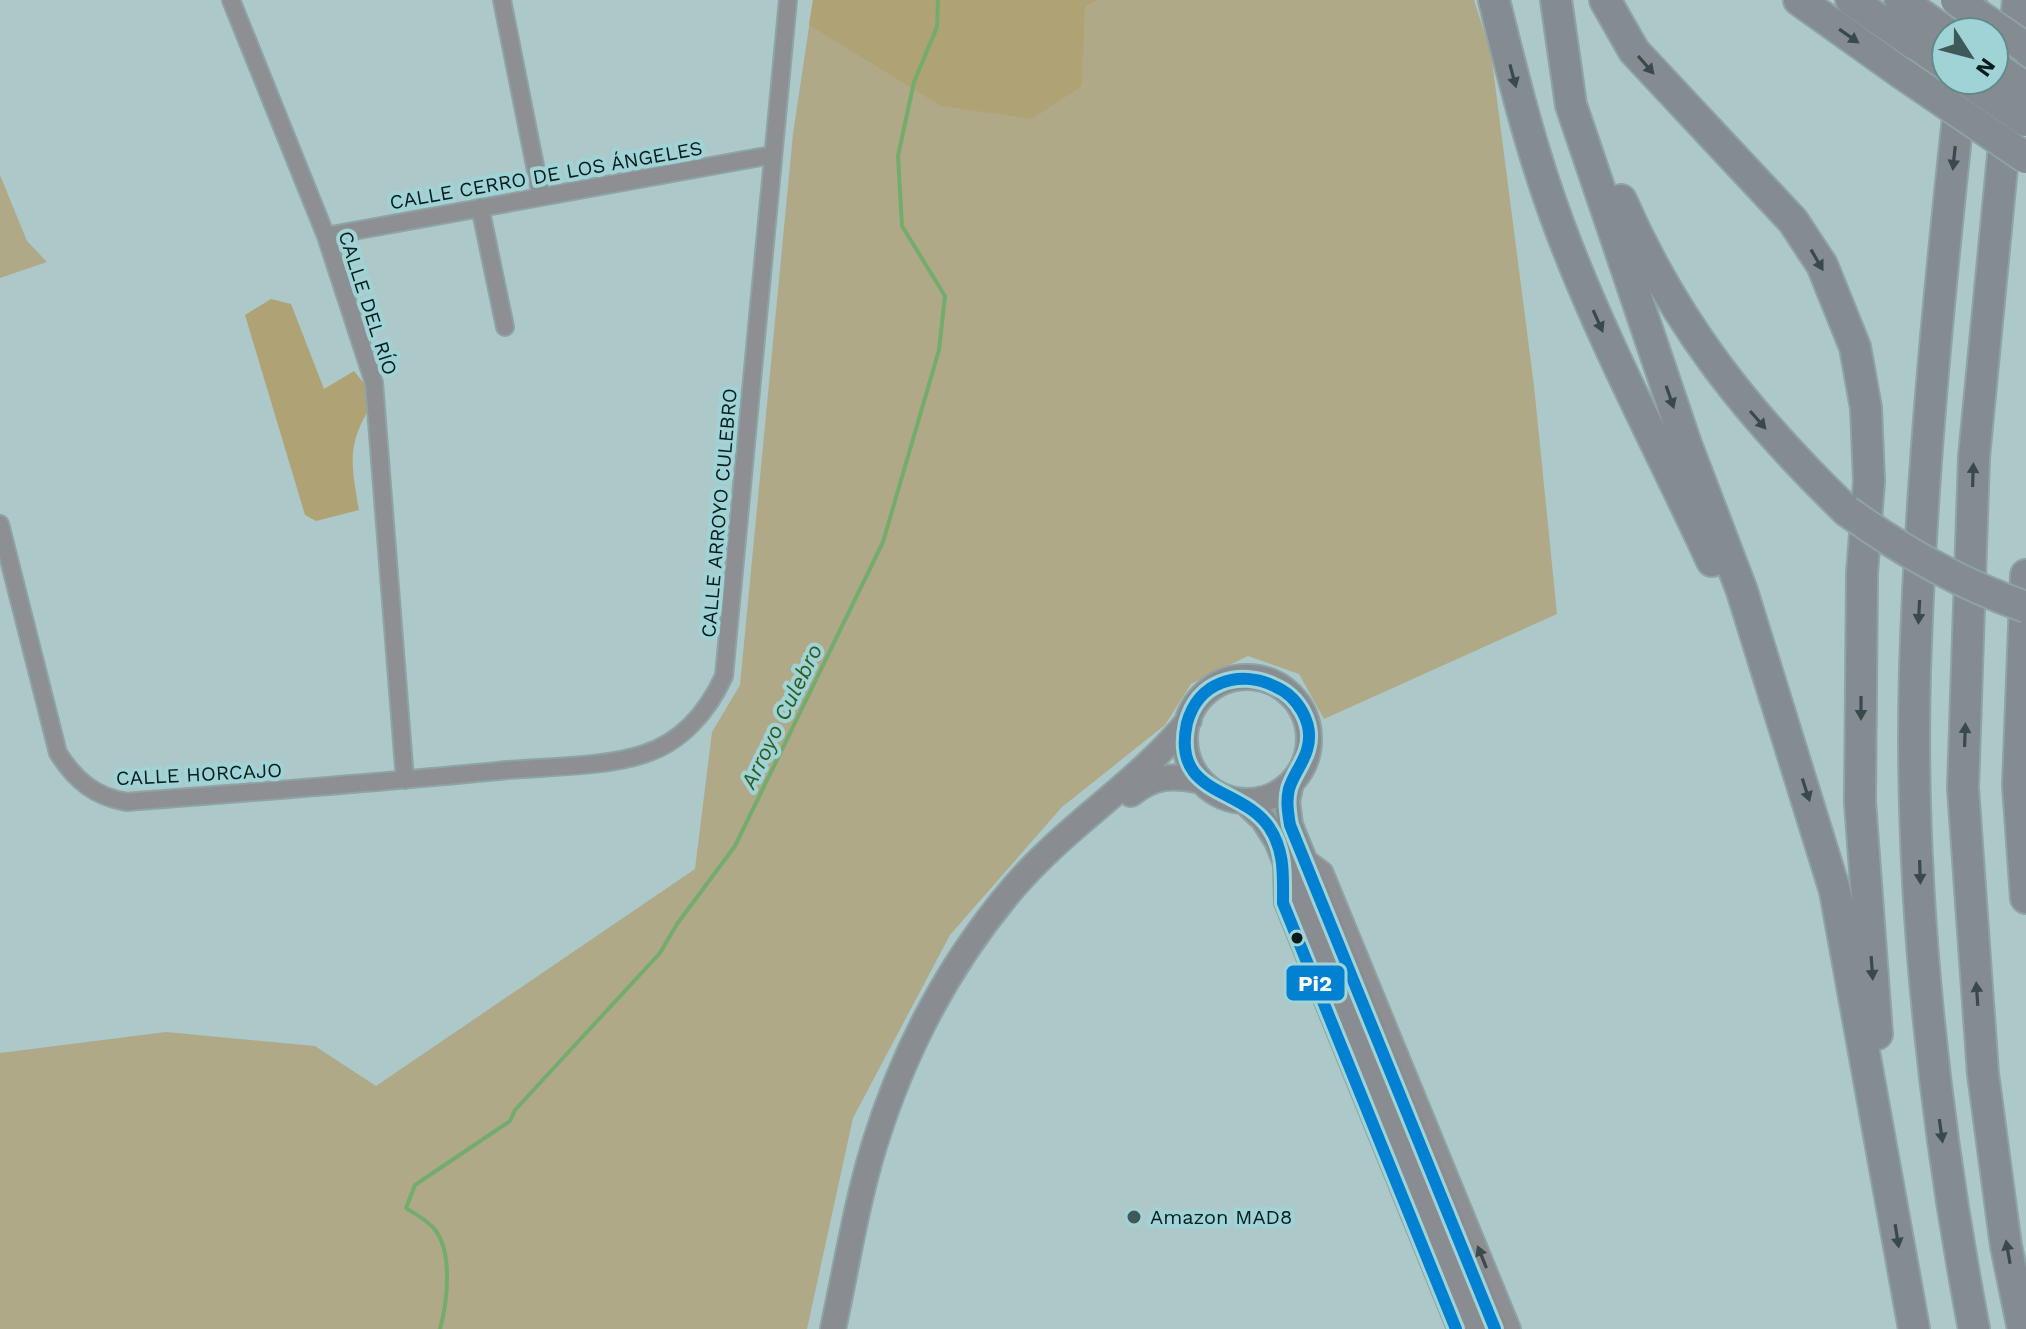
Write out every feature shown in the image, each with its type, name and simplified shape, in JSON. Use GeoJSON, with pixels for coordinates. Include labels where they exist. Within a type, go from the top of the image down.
{"type":"FeatureCollection","features":[{"type":"Feature","properties":{"kind":"highway"},"geometry":{"type":"LineString","coordinates":[[1494,0],[1529,134],[1571,256],[1636,407],[1782,716]]}},
{"type":"Feature","properties":{"kind":"highway"},"geometry":{"type":"LineString","coordinates":[[1557,0],[1571,105],[1667,389],[1742,591],[1835,891],[1914,1329]]}},
{"type":"Feature","properties":{"kind":"highway"},"geometry":{"type":"LineString","coordinates":[[1557,0],[1584,100],[1611,179],[1670,302],[1742,402],[1780,446],[1847,511],[1892,544],[1943,573],[2026,607]]}},
{"type":"Feature","properties":{"kind":"highway"},"geometry":{"type":"LineString","coordinates":[[1605,0],[1634,51],[1793,221],[1822,265],[1855,347],[1866,408],[1869,481],[1862,574],[1860,802],[1885,1164]]}},
{"type":"Feature","properties":{"kind":"highway"},"geometry":{"type":"LineString","coordinates":[[1799,0],[2026,158]]}},
{"type":"Feature","properties":{"kind":"highway"},"geometry":{"type":"LineString","coordinates":[[1851,0],[1930,55]]}},
{"type":"Feature","properties":{"kind":"highway"},"geometry":{"type":"LineString","coordinates":[[1956,0],[2026,48]]}},
{"type":"Feature","properties":{"kind":"highway"},"geometry":{"type":"LineString","coordinates":[[2018,0],[1974,457],[1963,788],[1983,1074],[2006,1246],[2023,1329]]}},
{"type":"Feature","properties":{"kind":"highway"},"geometry":{"type":"LineString","coordinates":[[1903,2],[1930,21]]}},
{"type":"Feature","properties":{"kind":"highway"},"geometry":{"type":"LineString","coordinates":[[1962,96],[1936,332],[1915,671],[1923,948],[1935,1082],[1953,1219],[1974,1329]]}},
{"type":"Feature","properties":{"kind":"highway"},"geometry":{"type":"LineString","coordinates":[[1988,96],[2026,121]]}},
{"type":"Feature","properties":{"kind":"highway"},"geometry":{"type":"LineString","coordinates":[[2026,575],[2018,785],[2026,898]]}},
{"type":"Feature","properties":{"kind":"street","name":"CALLE DEL RÍO"},"geometry":{"type":"LineString","coordinates":[[231,0],[326,236],[374,383],[405,780]]}},
{"type":"Feature","properties":{"kind":"street"},"geometry":{"type":"LineString","coordinates":[[502,0],[541,196]]}},
{"type":"Feature","properties":{"kind":"street","name":"CALLE ARROYO CULEBRO"},"geometry":{"type":"LineString","coordinates":[[405,780],[646,753],[691,725],[712,703],[724,676],[788,0]]}},
{"type":"Feature","properties":{"kind":"street","name":"CALLE CERRO DE LOS ÁNGELES"},"geometry":{"type":"LineString","coordinates":[[326,236],[772,155]]}},
{"type":"Feature","properties":{"kind":"street"},"geometry":{"type":"LineString","coordinates":[[480,207],[505,327]]}},
{"type":"Feature","properties":{"kind":"street","name":"CALLE HORCAJO"},"geometry":{"type":"LineString","coordinates":[[0,524],[58,753],[70,771],[87,787],[107,799],[127,802],[405,780]]}},
{"type":"Feature","properties":{"kind":"street"},"geometry":{"type":"LineString","coordinates":[[1291,783],[1270,797],[1245,802],[1224,797],[1201,781],[1189,762],[1185,732],[1202,694],[1219,682],[1252,678],[1283,687],[1294,697],[1308,726],[1307,757],[1291,783],[1287,801],[1292,853],[1283,903],[1456,1329]]}},
{"type":"Feature","properties":{"kind":"street"},"geometry":{"type":"LineString","coordinates":[[833,1329],[874,1147],[930,1009],[960,956],[1025,875],[1068,831],[1165,749],[1189,720]]}},
{"type":"Feature","properties":{"kind":"street"},"geometry":{"type":"LineString","coordinates":[[849,1329],[888,1154],[908,1091],[975,958],[1041,876],[1081,834],[1136,790],[1149,780],[1175,776],[1201,781]]}},
{"type":"Feature","properties":{"kind":"street"},"geometry":{"type":"LineString","coordinates":[[1245,802],[1292,853],[1495,1329]]}},
{"type":"Feature","properties":{"kind":"street"},"geometry":{"type":"LineString","coordinates":[[1292,853],[1475,1329]]}},
{"type":"Feature","properties":{"kind":"street"},"geometry":{"type":"LineString","coordinates":[[1292,853],[1324,871],[1512,1329]]}},
{"type":"Feature","properties":{"kind":"shaded area"},"geometry":{"type":"Polygon","coordinates":[[[813,0],[1474,0],[1491,53],[1534,386],[1557,614],[1324,719],[1299,674],[1248,656],[1191,684],[1165,725],[1062,807],[950,935],[853,1118],[807,1329],[0,1329],[0,1053],[166,1032],[315,1046],[376,1086],[695,869],[712,732],[740,685],[793,134],[813,0]]]}},
{"type":"Feature","properties":{"kind":"shaded area"},"geometry":{"type":"Polygon","coordinates":[[[813,0],[1098,0],[1085,6],[1082,86],[1032,119],[941,106],[809,25],[813,0]]]}},
{"type":"Feature","properties":{"kind":"shaded area"},"geometry":{"type":"Polygon","coordinates":[[[0,175],[27,241],[47,262],[0,278],[0,175]]]}},
{"type":"Feature","properties":{"kind":"shaded area"},"geometry":{"type":"Polygon","coordinates":[[[271,299],[291,304],[324,389],[354,371],[376,398],[360,427],[353,452],[359,510],[316,521],[305,515],[245,315],[271,299]]]}},
{"type":"Feature","properties":{"kind":"waterway","name":"Arroyo Culebro"},"geometry":{"type":"LineString","coordinates":[[440,1329],[446,1293],[445,1253],[433,1227],[406,1208],[415,1185],[510,1121],[515,1110],[660,953],[677,924],[735,846],[883,542],[939,350],[945,296],[902,226],[898,156],[914,82],[937,27],[938,0]]}},
{"type":"Feature","properties":{"kind":"transit line","name":"Pi2"},"geometry":{"type":"LineString","coordinates":[[1456,1329],[1283,903],[1282,864],[1274,836],[1257,814],[1212,787],[1189,764],[1185,747],[1189,716],[1204,694],[1221,683],[1248,679],[1274,686],[1297,704],[1306,721],[1309,730],[1307,750],[1288,794],[1290,825],[1495,1329]]}},
{"type":"Feature","properties":{"kind":"place","name":"Amazon MAD8"},"geometry":{"type":"Point","coordinates":[1134,1217]}}]}
